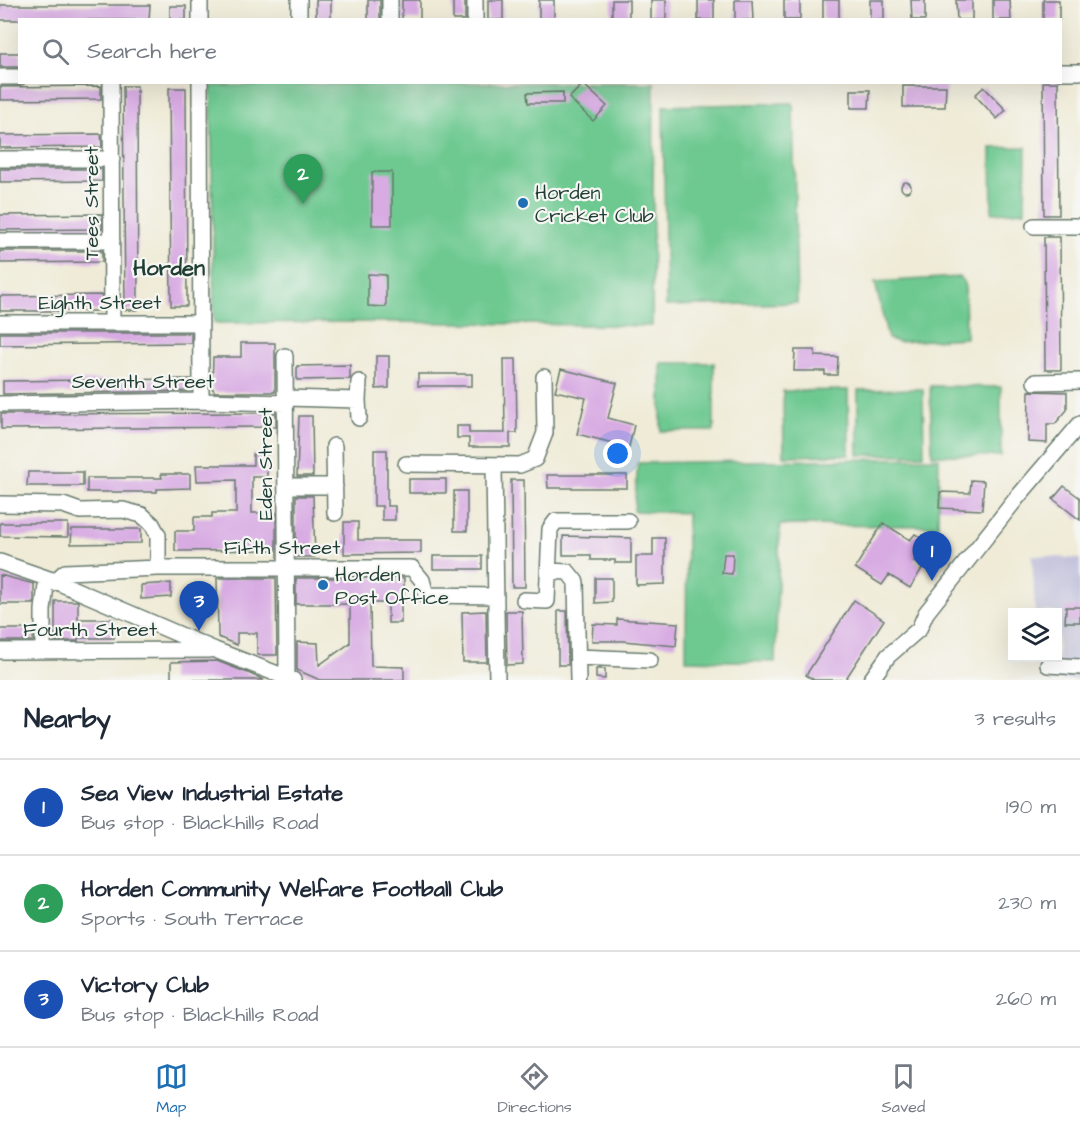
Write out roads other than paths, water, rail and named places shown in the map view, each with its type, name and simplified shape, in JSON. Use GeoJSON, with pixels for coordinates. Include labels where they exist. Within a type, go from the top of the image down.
{"type":"FeatureCollection","features":[{"type":"Feature","properties":{"kind":"street"},"geometry":{"type":"LineString","coordinates":[[200,0],[200,18]]}},
{"type":"Feature","properties":{"kind":"street"},"geometry":{"type":"LineString","coordinates":[[299,0],[299,18]]}},
{"type":"Feature","properties":{"kind":"street"},"geometry":{"type":"LineString","coordinates":[[390,0],[390,18]]}},
{"type":"Feature","properties":{"kind":"street"},"geometry":{"type":"LineString","coordinates":[[475,18],[476,0]]}},
{"type":"Feature","properties":{"kind":"street"},"geometry":{"type":"LineString","coordinates":[[1062,72],[1080,72]]}},
{"type":"Feature","properties":{"kind":"street"},"geometry":{"type":"LineString","coordinates":[[0,77],[18,77]]}},
{"type":"Feature","properties":{"kind":"street","name":"Tees Street"},"geometry":{"type":"LineString","coordinates":[[111,84],[112,323]]}},
{"type":"Feature","properties":{"kind":"street"},"geometry":{"type":"LineString","coordinates":[[200,84],[201,401]]}},
{"type":"Feature","properties":{"kind":"street"},"geometry":{"type":"LineString","coordinates":[[0,159],[112,159]]}},
{"type":"Feature","properties":{"kind":"street"},"geometry":{"type":"LineString","coordinates":[[1034,226],[1080,226]]}},
{"type":"Feature","properties":{"kind":"street"},"geometry":{"type":"LineString","coordinates":[[0,241],[112,241]]}},
{"type":"Feature","properties":{"kind":"street","name":"Eighth Street"},"geometry":{"type":"LineString","coordinates":[[0,323],[201,323]]}},
{"type":"Feature","properties":{"kind":"street","name":"Eden Street"},"geometry":{"type":"LineString","coordinates":[[285,356],[289,679]]}},
{"type":"Feature","properties":{"kind":"street"},"geometry":{"type":"LineString","coordinates":[[406,464],[520,465],[535,459],[545,432],[544,377]]}},
{"type":"Feature","properties":{"kind":"street"},"geometry":{"type":"LineString","coordinates":[[1035,382],[1080,381]]}},
{"type":"Feature","properties":{"kind":"street"},"geometry":{"type":"LineString","coordinates":[[359,382],[359,418]]}},
{"type":"Feature","properties":{"kind":"street","name":"Seventh Street"},"geometry":{"type":"LineString","coordinates":[[0,404],[358,400]]}},
{"type":"Feature","properties":{"kind":"street"},"geometry":{"type":"LineString","coordinates":[[871,680],[888,656],[919,629],[933,604],[1016,499],[1080,424]]}},
{"type":"Feature","properties":{"kind":"street"},"geometry":{"type":"LineString","coordinates":[[334,446],[335,513]]}},
{"type":"Feature","properties":{"kind":"street"},"geometry":{"type":"LineString","coordinates":[[494,466],[497,680]]}},
{"type":"Feature","properties":{"kind":"street"},"geometry":{"type":"LineString","coordinates":[[286,486],[335,486]]}},
{"type":"Feature","properties":{"kind":"street"},"geometry":{"type":"LineString","coordinates":[[0,504],[63,505],[80,511],[123,510],[142,515],[152,524],[158,535],[158,568]]}},
{"type":"Feature","properties":{"kind":"street"},"geometry":{"type":"LineString","coordinates":[[524,600],[547,601],[550,529],[556,521],[628,521]]}},
{"type":"Feature","properties":{"kind":"street"},"geometry":{"type":"LineString","coordinates":[[0,562],[55,581],[215,650],[289,679]]}},
{"type":"Feature","properties":{"kind":"street","name":"Fifth Street"},"geometry":{"type":"LineString","coordinates":[[55,581],[65,572],[158,568],[412,568],[422,579],[426,595],[496,596]]}},
{"type":"Feature","properties":{"kind":"street"},"geometry":{"type":"LineString","coordinates":[[549,571],[568,572],[576,582],[578,680]]}},
{"type":"Feature","properties":{"kind":"street"},"geometry":{"type":"LineString","coordinates":[[43,650],[43,610],[46,585],[55,581]]}},
{"type":"Feature","properties":{"kind":"street","name":"Fourth Street"},"geometry":{"type":"LineString","coordinates":[[0,651],[215,650]]}},
{"type":"Feature","properties":{"kind":"street"},"geometry":{"type":"LineString","coordinates":[[578,657],[650,660]]}},
{"type":"Feature","properties":{"kind":"street"},"geometry":{"type":"LineString","coordinates":[[1048,665],[1080,667]]}},
{"type":"Feature","properties":{"kind":"place","name":"Horden Cricket Club"},"geometry":{"type":"Point","coordinates":[523,203]}},
{"type":"Feature","properties":{"kind":"place","name":"Horden Community Welfare Football Club"},"geometry":{"type":"Point","coordinates":[303,204]}},
{"type":"Feature","properties":{"kind":"place","name":"Sea View Industrial Estate"},"geometry":{"type":"Point","coordinates":[932,581]}},
{"type":"Feature","properties":{"kind":"place","name":"Horden Post Office"},"geometry":{"type":"Point","coordinates":[323,585]}},
{"type":"Feature","properties":{"kind":"place","name":"Victory Club"},"geometry":{"type":"Point","coordinates":[199,631]}},
{"type":"Feature","properties":{"kind":"district","name":"Horden"},"geometry":{"type":"Point","coordinates":[169,267]}}]}
